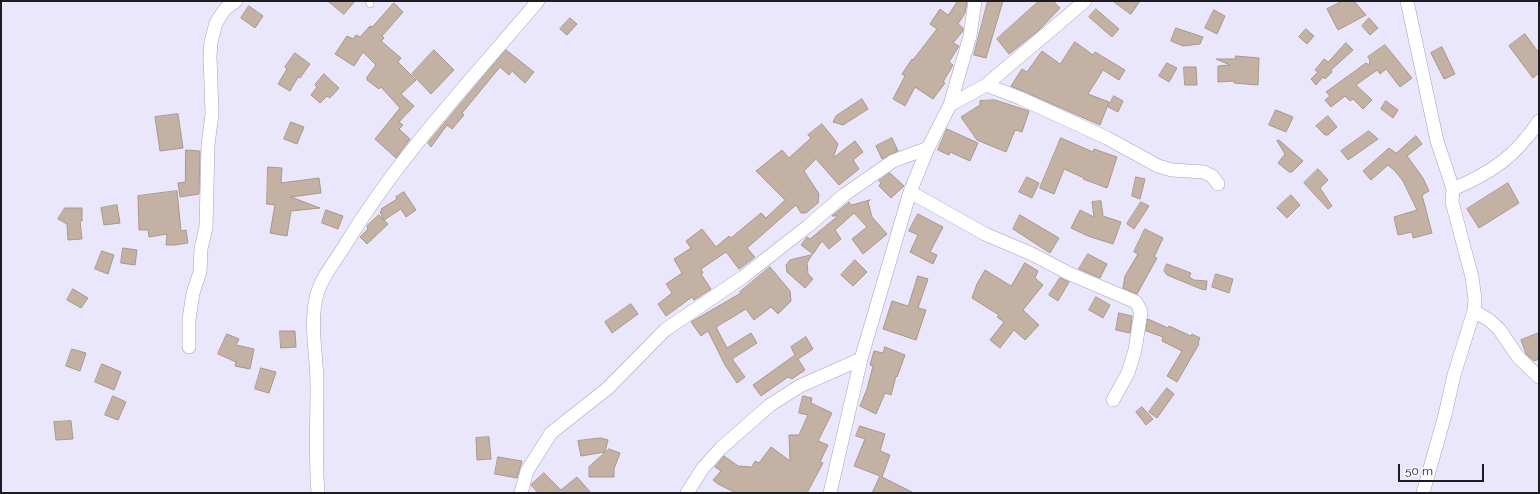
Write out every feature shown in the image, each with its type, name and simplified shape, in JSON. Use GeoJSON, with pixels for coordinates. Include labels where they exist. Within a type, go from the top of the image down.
{"type":"FeatureCollection","features":[{"type":"Feature","properties":{"kind":"street"},"geometry":{"type":"LineString","coordinates":[[189,346],[189,319],[193,293],[200,272],[201,249],[206,227],[208,145],[212,114],[211,42],[216,23],[225,9],[236,1]]}},
{"type":"Feature","properties":{"kind":"street"},"geometry":{"type":"LineString","coordinates":[[318,493],[315,454],[317,383],[314,334],[314,310],[318,293],[327,274],[379,193],[538,1]]}},
{"type":"Feature","properties":{"kind":"street"},"geometry":{"type":"LineString","coordinates":[[830,493],[861,359],[910,192],[928,148],[950,105],[970,36],[975,1]]}},
{"type":"Feature","properties":{"kind":"street"},"geometry":{"type":"LineString","coordinates":[[950,105],[986,85],[1085,1]]}},
{"type":"Feature","properties":{"kind":"street"},"geometry":{"type":"LineString","coordinates":[[1406,1],[1437,141],[1453,189],[1452,202],[1472,277],[1475,299],[1474,311],[1454,375],[1446,415],[1423,493]]}},
{"type":"Feature","properties":{"kind":"street"},"geometry":{"type":"LineString","coordinates":[[986,85],[1020,98],[1107,138],[1158,166],[1172,170],[1204,172],[1212,176],[1218,184]]}},
{"type":"Feature","properties":{"kind":"street"},"geometry":{"type":"LineString","coordinates":[[1453,189],[1479,178],[1518,149],[1539,121]]}},
{"type":"Feature","properties":{"kind":"street"},"geometry":{"type":"LineString","coordinates":[[525,490],[527,471],[551,433],[608,388],[665,330],[743,277],[808,226],[844,194],[893,161],[928,148]]}},
{"type":"Feature","properties":{"kind":"street"},"geometry":{"type":"LineString","coordinates":[[910,192],[925,199],[985,234],[1032,254],[1068,273],[1136,302],[1142,312],[1135,350],[1128,373],[1113,400]]}},
{"type":"Feature","properties":{"kind":"street"},"geometry":{"type":"LineString","coordinates":[[1474,311],[1489,320],[1499,329],[1518,357],[1539,378]]}},
{"type":"Feature","properties":{"kind":"street"},"geometry":{"type":"LineString","coordinates":[[687,493],[703,468],[721,448],[770,405],[800,386],[861,359]]}},
{"type":"Feature","properties":{"kind":"building"},"geometry":{"type":"Polygon","coordinates":[[[328,1],[355,1],[344,14],[328,1]]]}},
{"type":"Feature","properties":{"kind":"building"},"geometry":{"type":"Polygon","coordinates":[[[958,1],[967,1],[965,13],[958,24],[963,28],[963,31],[953,43],[959,46],[949,62],[953,65],[943,82],[945,83],[933,99],[915,87],[905,106],[893,99],[905,76],[902,74],[912,59],[913,60],[937,29],[930,24],[940,9],[948,15],[958,1]]]}},
{"type":"Feature","properties":{"kind":"building"},"geometry":{"type":"Polygon","coordinates":[[[988,1],[1003,1],[986,58],[974,55],[988,1]]]}},
{"type":"Feature","properties":{"kind":"building"},"geometry":{"type":"Polygon","coordinates":[[[1039,1],[1053,1],[1060,8],[1039,30],[1009,54],[997,39],[1039,1]]]}},
{"type":"Feature","properties":{"kind":"building"},"geometry":{"type":"Polygon","coordinates":[[[1113,1],[1140,1],[1131,14],[1113,1]]]}},
{"type":"Feature","properties":{"kind":"building"},"geometry":{"type":"Polygon","coordinates":[[[1343,1],[1354,1],[1366,15],[1338,30],[1327,9],[1343,1]]]}},
{"type":"Feature","properties":{"kind":"building"},"geometry":{"type":"Polygon","coordinates":[[[394,3],[403,12],[382,36],[384,38],[381,41],[401,58],[398,62],[416,80],[401,94],[414,106],[399,122],[403,125],[399,129],[410,139],[396,158],[375,139],[400,108],[381,87],[379,89],[367,80],[367,77],[376,65],[363,52],[354,66],[335,54],[347,36],[353,39],[356,35],[360,37],[370,26],[372,27],[394,3]]]}},
{"type":"Feature","properties":{"kind":"building"},"geometry":{"type":"Polygon","coordinates":[[[249,6],[263,16],[255,28],[241,18],[249,6]]]}},
{"type":"Feature","properties":{"kind":"building"},"geometry":{"type":"Polygon","coordinates":[[[1096,9],[1119,29],[1112,37],[1089,17],[1096,9]]]}},
{"type":"Feature","properties":{"kind":"building"},"geometry":{"type":"Polygon","coordinates":[[[1214,10],[1225,16],[1217,34],[1205,28],[1214,10]]]}},
{"type":"Feature","properties":{"kind":"building"},"geometry":{"type":"Polygon","coordinates":[[[570,18],[577,24],[567,35],[560,29],[570,18]]]}},
{"type":"Feature","properties":{"kind":"building"},"geometry":{"type":"Polygon","coordinates":[[[1369,18],[1378,28],[1370,35],[1362,26],[1369,18]]]}},
{"type":"Feature","properties":{"kind":"building"},"geometry":{"type":"Polygon","coordinates":[[[1176,28],[1203,37],[1200,44],[1183,46],[1171,41],[1176,28]]]}},
{"type":"Feature","properties":{"kind":"building"},"geometry":{"type":"Polygon","coordinates":[[[1306,29],[1314,36],[1307,44],[1299,37],[1306,29]]]}},
{"type":"Feature","properties":{"kind":"building"},"geometry":{"type":"Polygon","coordinates":[[[1525,34],[1539,53],[1539,73],[1533,78],[1509,46],[1525,34]]]}},
{"type":"Feature","properties":{"kind":"building"},"geometry":{"type":"Polygon","coordinates":[[[1075,42],[1093,55],[1095,52],[1125,70],[1119,80],[1103,70],[1088,94],[1109,102],[1100,125],[1011,86],[1022,69],[1027,72],[1042,51],[1060,64],[1075,42]]]}},
{"type":"Feature","properties":{"kind":"building"},"geometry":{"type":"Polygon","coordinates":[[[1346,43],[1353,50],[1331,70],[1332,72],[1325,79],[1323,77],[1316,85],[1311,79],[1318,72],[1315,70],[1324,59],[1328,62],[1346,43]]]}},
{"type":"Feature","properties":{"kind":"building"},"geometry":{"type":"Polygon","coordinates":[[[1385,45],[1412,78],[1400,87],[1386,69],[1380,74],[1377,70],[1356,85],[1372,100],[1363,109],[1353,99],[1350,101],[1345,96],[1331,107],[1325,100],[1330,96],[1326,92],[1366,63],[1369,65],[1370,60],[1368,57],[1385,45]]]}},
{"type":"Feature","properties":{"kind":"building"},"geometry":{"type":"Polygon","coordinates":[[[1442,47],[1455,74],[1444,79],[1431,53],[1442,47]]]}},
{"type":"Feature","properties":{"kind":"building"},"geometry":{"type":"Polygon","coordinates":[[[434,50],[454,70],[431,94],[412,74],[434,50]]]}},
{"type":"Feature","properties":{"kind":"building"},"geometry":{"type":"Polygon","coordinates":[[[506,50],[534,72],[525,83],[512,71],[509,75],[500,67],[462,113],[464,115],[452,129],[447,125],[431,147],[428,143],[506,50]]]}},
{"type":"Feature","properties":{"kind":"building"},"geometry":{"type":"Polygon","coordinates":[[[295,53],[310,64],[300,78],[298,77],[290,91],[278,84],[287,69],[285,67],[295,53]]]}},
{"type":"Feature","properties":{"kind":"building"},"geometry":{"type":"Polygon","coordinates":[[[1236,56],[1259,58],[1258,85],[1234,83],[1234,81],[1218,82],[1218,66],[1230,65],[1216,59],[1235,59],[1236,56]]]}},
{"type":"Feature","properties":{"kind":"building"},"geometry":{"type":"Polygon","coordinates":[[[1167,63],[1177,68],[1169,82],[1159,76],[1167,63]]]}},
{"type":"Feature","properties":{"kind":"building"},"geometry":{"type":"Polygon","coordinates":[[[1184,67],[1196,67],[1197,85],[1185,85],[1184,67]]]}},
{"type":"Feature","properties":{"kind":"building"},"geometry":{"type":"Polygon","coordinates":[[[324,74],[339,88],[330,98],[327,96],[320,103],[311,95],[317,87],[315,85],[324,74]]]}},
{"type":"Feature","properties":{"kind":"building"},"geometry":{"type":"Polygon","coordinates":[[[1114,96],[1123,101],[1118,112],[1108,107],[1114,96]]]}},
{"type":"Feature","properties":{"kind":"building"},"geometry":{"type":"Polygon","coordinates":[[[862,99],[868,109],[843,125],[833,122],[836,116],[862,99]]]}},
{"type":"Feature","properties":{"kind":"building"},"geometry":{"type":"Polygon","coordinates":[[[995,100],[1029,111],[1022,132],[1015,130],[1006,152],[977,140],[961,117],[980,105],[980,101],[995,100]]]}},
{"type":"Feature","properties":{"kind":"building"},"geometry":{"type":"Polygon","coordinates":[[[1386,101],[1398,110],[1393,118],[1381,109],[1386,101]]]}},
{"type":"Feature","properties":{"kind":"building"},"geometry":{"type":"Polygon","coordinates":[[[1276,110],[1293,117],[1286,132],[1269,125],[1276,110]]]}},
{"type":"Feature","properties":{"kind":"building"},"geometry":{"type":"Polygon","coordinates":[[[178,114],[183,148],[160,151],[155,117],[178,114]]]}},
{"type":"Feature","properties":{"kind":"building"},"geometry":{"type":"Polygon","coordinates":[[[1328,116],[1337,127],[1328,135],[1325,135],[1316,126],[1328,116]]]}},
{"type":"Feature","properties":{"kind":"building"},"geometry":{"type":"Polygon","coordinates":[[[291,122],[304,127],[297,144],[284,139],[291,122]]]}},
{"type":"Feature","properties":{"kind":"building"},"geometry":{"type":"Polygon","coordinates":[[[822,124],[838,144],[833,158],[855,141],[863,152],[853,160],[859,169],[839,185],[816,159],[804,171],[819,194],[818,203],[806,213],[801,213],[796,205],[747,248],[755,257],[739,269],[726,252],[701,269],[703,273],[701,274],[711,289],[694,300],[692,297],[666,316],[658,304],[672,293],[666,284],[682,273],[674,259],[691,248],[686,241],[702,229],[716,247],[729,236],[731,238],[761,213],[766,218],[785,200],[756,171],[782,150],[789,158],[811,138],[808,135],[822,124]]]}},
{"type":"Feature","properties":{"kind":"building"},"geometry":{"type":"Polygon","coordinates":[[[947,129],[978,143],[970,161],[950,152],[949,155],[938,150],[947,129]]]}},
{"type":"Feature","properties":{"kind":"building"},"geometry":{"type":"Polygon","coordinates":[[[1369,131],[1378,139],[1348,160],[1341,151],[1369,131]]]}},
{"type":"Feature","properties":{"kind":"building"},"geometry":{"type":"Polygon","coordinates":[[[1416,136],[1422,144],[1407,156],[1423,178],[1429,191],[1422,195],[1432,233],[1413,238],[1412,232],[1398,235],[1394,217],[1417,210],[1403,181],[1388,165],[1371,180],[1363,171],[1389,148],[1396,153],[1416,136]]]}},
{"type":"Feature","properties":{"kind":"building"},"geometry":{"type":"Polygon","coordinates":[[[892,138],[898,151],[882,159],[876,146],[892,138]]]}},
{"type":"Feature","properties":{"kind":"building"},"geometry":{"type":"Polygon","coordinates":[[[1061,138],[1093,152],[1094,149],[1117,157],[1107,188],[1083,179],[1084,178],[1064,169],[1054,194],[1040,188],[1061,138]]]}},
{"type":"Feature","properties":{"kind":"building"},"geometry":{"type":"Polygon","coordinates":[[[1279,140],[1303,161],[1292,172],[1289,172],[1278,163],[1285,154],[1277,141],[1279,140]]]}},
{"type":"Feature","properties":{"kind":"building"},"geometry":{"type":"Polygon","coordinates":[[[186,150],[200,151],[199,194],[180,197],[178,183],[185,182],[186,150]]]}},
{"type":"Feature","properties":{"kind":"building"},"geometry":{"type":"Polygon","coordinates":[[[268,167],[282,168],[281,183],[319,178],[321,193],[291,197],[320,208],[291,211],[287,236],[270,233],[275,205],[267,204],[268,167]]]}},
{"type":"Feature","properties":{"kind":"building"},"geometry":{"type":"Polygon","coordinates":[[[1318,169],[1328,180],[1320,188],[1332,206],[1328,209],[1304,183],[1318,169]]]}},
{"type":"Feature","properties":{"kind":"building"},"geometry":{"type":"Polygon","coordinates":[[[890,173],[904,186],[891,198],[879,186],[881,183],[879,181],[890,173]]]}},
{"type":"Feature","properties":{"kind":"building"},"geometry":{"type":"Polygon","coordinates":[[[1027,177],[1039,183],[1032,198],[1019,192],[1027,177]]]}},
{"type":"Feature","properties":{"kind":"building"},"geometry":{"type":"Polygon","coordinates":[[[1136,177],[1145,179],[1140,199],[1132,196],[1136,177]]]}},
{"type":"Feature","properties":{"kind":"building"},"geometry":{"type":"Polygon","coordinates":[[[1508,183],[1519,203],[1479,228],[1467,209],[1508,183]]]}},
{"type":"Feature","properties":{"kind":"building"},"geometry":{"type":"Polygon","coordinates":[[[177,191],[181,231],[186,230],[188,243],[166,245],[167,234],[149,237],[148,230],[139,230],[138,196],[177,191]]]}},
{"type":"Feature","properties":{"kind":"building"},"geometry":{"type":"Polygon","coordinates":[[[404,192],[416,210],[406,217],[401,209],[384,220],[380,212],[382,211],[381,209],[397,199],[396,197],[404,192]]]}},
{"type":"Feature","properties":{"kind":"building"},"geometry":{"type":"Polygon","coordinates":[[[1291,195],[1300,205],[1287,218],[1277,208],[1291,195]]]}},
{"type":"Feature","properties":{"kind":"building"},"geometry":{"type":"Polygon","coordinates":[[[870,200],[868,202],[872,217],[887,234],[863,254],[852,239],[867,227],[854,213],[835,230],[841,239],[829,249],[822,241],[813,254],[801,245],[807,237],[810,239],[838,216],[832,216],[849,202],[851,205],[870,200]]]}},
{"type":"Feature","properties":{"kind":"building"},"geometry":{"type":"Polygon","coordinates":[[[1101,201],[1103,216],[1121,222],[1113,244],[1088,236],[1071,228],[1080,210],[1094,217],[1092,202],[1101,201]]]}},
{"type":"Feature","properties":{"kind":"building"},"geometry":{"type":"Polygon","coordinates":[[[1141,202],[1149,206],[1134,229],[1127,224],[1141,202]]]}},
{"type":"Feature","properties":{"kind":"building"},"geometry":{"type":"Polygon","coordinates":[[[117,205],[120,223],[104,225],[101,208],[117,205]]]}},
{"type":"Feature","properties":{"kind":"building"},"geometry":{"type":"Polygon","coordinates":[[[65,208],[82,208],[82,221],[80,221],[82,239],[68,240],[67,224],[58,219],[65,208]]]}},
{"type":"Feature","properties":{"kind":"building"},"geometry":{"type":"Polygon","coordinates":[[[326,210],[343,216],[338,229],[322,223],[326,210]]]}},
{"type":"Feature","properties":{"kind":"building"},"geometry":{"type":"Polygon","coordinates":[[[918,214],[943,227],[930,252],[937,255],[933,264],[910,252],[918,235],[909,231],[918,214]]]}},
{"type":"Feature","properties":{"kind":"building"},"geometry":{"type":"Polygon","coordinates":[[[379,215],[388,224],[367,244],[360,237],[368,229],[367,226],[379,215]]]}},
{"type":"Feature","properties":{"kind":"building"},"geometry":{"type":"Polygon","coordinates":[[[1020,215],[1059,238],[1050,253],[1013,229],[1020,215]]]}},
{"type":"Feature","properties":{"kind":"building"},"geometry":{"type":"Polygon","coordinates":[[[1145,229],[1163,238],[1154,257],[1157,258],[1137,294],[1123,288],[1125,276],[1138,254],[1134,252],[1145,229]]]}},
{"type":"Feature","properties":{"kind":"building"},"geometry":{"type":"Polygon","coordinates":[[[123,248],[137,250],[135,265],[121,263],[123,248]]]}},
{"type":"Feature","properties":{"kind":"building"},"geometry":{"type":"Polygon","coordinates":[[[102,251],[114,255],[108,274],[95,269],[102,251]]]}},
{"type":"Feature","properties":{"kind":"building"},"geometry":{"type":"Polygon","coordinates":[[[1088,254],[1107,264],[1100,278],[1079,269],[1088,254]]]}},
{"type":"Feature","properties":{"kind":"building"},"geometry":{"type":"Polygon","coordinates":[[[812,255],[807,263],[808,274],[813,279],[805,288],[787,272],[786,265],[790,260],[812,255]]]}},
{"type":"Feature","properties":{"kind":"building"},"geometry":{"type":"Polygon","coordinates":[[[855,260],[867,272],[853,286],[841,275],[855,260]]]}},
{"type":"Feature","properties":{"kind":"building"},"geometry":{"type":"Polygon","coordinates":[[[1025,263],[1038,271],[1035,278],[1043,285],[1023,310],[1039,325],[1025,340],[1014,330],[1000,348],[990,340],[1004,322],[997,317],[999,315],[972,298],[977,284],[985,270],[1011,286],[1025,263]]]}},
{"type":"Feature","properties":{"kind":"building"},"geometry":{"type":"Polygon","coordinates":[[[1167,264],[1191,273],[1189,277],[1194,280],[1207,281],[1206,290],[1167,275],[1164,271],[1167,264]]]}},
{"type":"Feature","properties":{"kind":"building"},"geometry":{"type":"Polygon","coordinates":[[[770,267],[790,291],[791,301],[778,314],[771,307],[754,320],[746,309],[716,327],[727,348],[751,333],[757,343],[732,359],[745,377],[737,383],[725,365],[708,331],[701,336],[691,322],[741,293],[740,292],[770,267]]]}},
{"type":"Feature","properties":{"kind":"building"},"geometry":{"type":"Polygon","coordinates":[[[1216,274],[1233,279],[1229,293],[1212,287],[1216,274]]]}},
{"type":"Feature","properties":{"kind":"building"},"geometry":{"type":"Polygon","coordinates":[[[918,276],[928,279],[918,308],[926,310],[916,340],[883,329],[892,301],[908,306],[918,276]]]}},
{"type":"Feature","properties":{"kind":"building"},"geometry":{"type":"Polygon","coordinates":[[[1060,278],[1069,282],[1058,301],[1049,295],[1060,278]]]}},
{"type":"Feature","properties":{"kind":"building"},"geometry":{"type":"Polygon","coordinates":[[[73,289],[88,298],[81,308],[67,300],[73,289]]]}},
{"type":"Feature","properties":{"kind":"building"},"geometry":{"type":"Polygon","coordinates":[[[1096,297],[1110,305],[1103,318],[1089,310],[1096,297]]]}},
{"type":"Feature","properties":{"kind":"building"},"geometry":{"type":"Polygon","coordinates":[[[631,304],[638,314],[612,333],[605,322],[631,304]]]}},
{"type":"Feature","properties":{"kind":"building"},"geometry":{"type":"Polygon","coordinates":[[[1119,313],[1132,316],[1130,333],[1116,330],[1119,313]]]}},
{"type":"Feature","properties":{"kind":"building"},"geometry":{"type":"Polygon","coordinates":[[[1148,319],[1168,328],[1169,326],[1191,336],[1192,334],[1200,338],[1199,344],[1177,382],[1167,376],[1182,351],[1162,341],[1163,337],[1146,331],[1148,319]]]}},
{"type":"Feature","properties":{"kind":"building"},"geometry":{"type":"Polygon","coordinates":[[[280,331],[295,331],[296,347],[281,348],[280,331]]]}},
{"type":"Feature","properties":{"kind":"building"},"geometry":{"type":"Polygon","coordinates":[[[1539,333],[1539,359],[1534,361],[1526,354],[1521,340],[1539,333]]]}},
{"type":"Feature","properties":{"kind":"building"},"geometry":{"type":"Polygon","coordinates":[[[227,334],[239,339],[236,345],[254,349],[250,369],[235,366],[236,362],[218,354],[227,334]]]}},
{"type":"Feature","properties":{"kind":"building"},"geometry":{"type":"Polygon","coordinates":[[[806,337],[813,349],[798,359],[805,370],[792,379],[788,377],[761,396],[753,385],[795,355],[791,347],[806,337]]]}},
{"type":"Feature","properties":{"kind":"building"},"geometry":{"type":"Polygon","coordinates":[[[885,347],[905,355],[897,377],[896,376],[891,395],[885,393],[876,414],[860,406],[867,389],[873,366],[870,365],[874,351],[883,353],[885,347]]]}},
{"type":"Feature","properties":{"kind":"building"},"geometry":{"type":"Polygon","coordinates":[[[72,349],[86,353],[80,371],[66,366],[72,349]]]}},
{"type":"Feature","properties":{"kind":"building"},"geometry":{"type":"Polygon","coordinates":[[[102,364],[121,372],[114,390],[95,382],[102,364]]]}},
{"type":"Feature","properties":{"kind":"building"},"geometry":{"type":"Polygon","coordinates":[[[261,368],[276,372],[269,393],[255,389],[261,368]]]}},
{"type":"Feature","properties":{"kind":"building"},"geometry":{"type":"Polygon","coordinates":[[[1167,388],[1174,394],[1157,418],[1149,412],[1167,388]]]}},
{"type":"Feature","properties":{"kind":"building"},"geometry":{"type":"Polygon","coordinates":[[[113,396],[126,402],[118,420],[105,415],[113,396]]]}},
{"type":"Feature","properties":{"kind":"building"},"geometry":{"type":"Polygon","coordinates":[[[803,396],[812,398],[811,403],[832,413],[818,441],[828,445],[820,462],[823,463],[807,493],[736,493],[713,480],[721,471],[715,467],[724,456],[738,466],[752,467],[755,461],[759,463],[771,447],[790,461],[789,435],[799,435],[808,415],[799,413],[803,396]]]}},
{"type":"Feature","properties":{"kind":"building"},"geometry":{"type":"Polygon","coordinates":[[[1142,407],[1153,419],[1146,425],[1136,412],[1142,407]]]}},
{"type":"Feature","properties":{"kind":"building"},"geometry":{"type":"Polygon","coordinates":[[[71,421],[73,439],[56,440],[54,422],[71,421]]]}},
{"type":"Feature","properties":{"kind":"building"},"geometry":{"type":"Polygon","coordinates":[[[860,426],[885,434],[880,451],[890,455],[882,477],[914,493],[872,493],[880,476],[854,466],[865,439],[856,436],[860,426]]]}},
{"type":"Feature","properties":{"kind":"building"},"geometry":{"type":"Polygon","coordinates":[[[489,437],[491,459],[477,460],[476,438],[489,437]]]}},
{"type":"Feature","properties":{"kind":"building"},"geometry":{"type":"Polygon","coordinates":[[[601,438],[608,440],[605,452],[581,456],[578,441],[601,438]]]}},
{"type":"Feature","properties":{"kind":"building"},"geometry":{"type":"Polygon","coordinates":[[[609,449],[620,453],[614,469],[614,477],[589,477],[589,467],[609,449]]]}},
{"type":"Feature","properties":{"kind":"building"},"geometry":{"type":"Polygon","coordinates":[[[498,457],[522,461],[517,478],[495,474],[498,457]]]}},
{"type":"Feature","properties":{"kind":"building"},"geometry":{"type":"Polygon","coordinates":[[[544,473],[561,490],[577,477],[591,493],[538,493],[531,485],[544,473]]]}}]}
